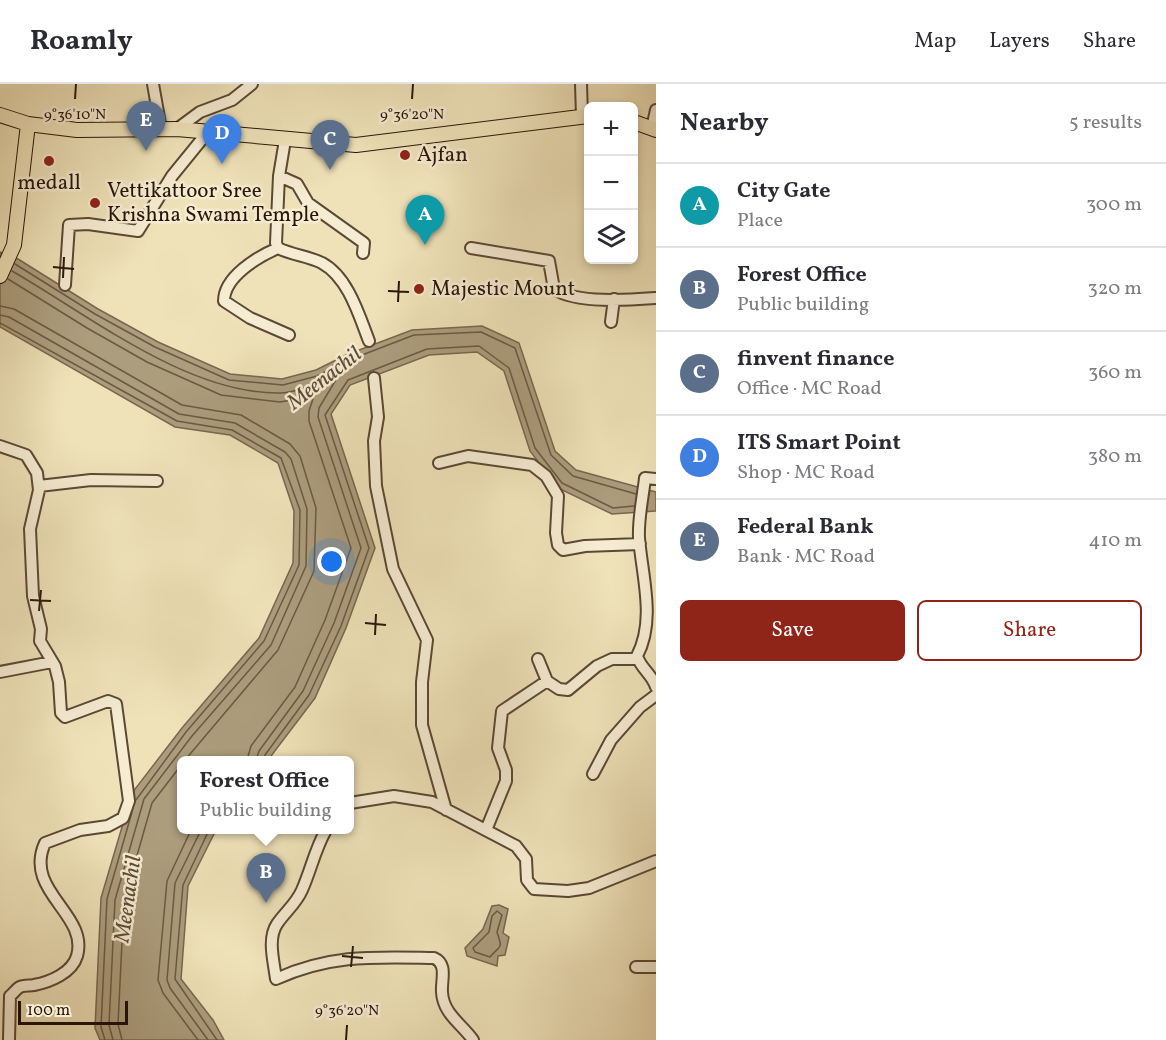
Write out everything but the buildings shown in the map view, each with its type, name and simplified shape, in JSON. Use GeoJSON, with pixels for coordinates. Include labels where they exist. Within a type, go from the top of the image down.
{"type":"FeatureCollection","features":[{"type":"Feature","properties":{"kind":"main road"},"geometry":{"type":"LineString","coordinates":[[0,115],[28,124],[77,130],[177,129],[356,145],[584,116]]}},
{"type":"Feature","properties":{"kind":"main road"},"geometry":{"type":"LineString","coordinates":[[0,276],[14,245],[28,124]]}},
{"type":"Feature","properties":{"kind":"main road"},"geometry":{"type":"LineString","coordinates":[[638,124],[654,129]]}},
{"type":"Feature","properties":{"kind":"street"},"geometry":{"type":"LineString","coordinates":[[153,84],[161,129]]}},
{"type":"Feature","properties":{"kind":"street"},"geometry":{"type":"LineString","coordinates":[[177,129],[200,112],[232,100],[252,84]]}},
{"type":"Feature","properties":{"kind":"street"},"geometry":{"type":"LineString","coordinates":[[581,84],[584,108]]}},
{"type":"Feature","properties":{"kind":"street"},"geometry":{"type":"LineString","coordinates":[[654,129],[656,110]]}},
{"type":"Feature","properties":{"kind":"street"},"geometry":{"type":"LineString","coordinates":[[65,285],[69,225],[88,224],[138,231],[172,176],[207,133]]}},
{"type":"Feature","properties":{"kind":"street"},"geometry":{"type":"LineString","coordinates":[[278,248],[275,222],[285,140]]}},
{"type":"Feature","properties":{"kind":"street"},"geometry":{"type":"LineString","coordinates":[[279,176],[297,184],[308,203],[364,243],[363,253]]}},
{"type":"Feature","properties":{"kind":"street"},"geometry":{"type":"LineString","coordinates":[[289,335],[250,318],[224,301],[224,293],[230,281],[263,254],[278,248],[323,263],[333,271],[345,287],[369,341]]}},
{"type":"Feature","properties":{"kind":"street"},"geometry":{"type":"LineString","coordinates":[[471,248],[549,261],[552,266],[552,284],[558,291],[583,297],[656,298]]}},
{"type":"Feature","properties":{"kind":"street"},"geometry":{"type":"LineString","coordinates":[[610,322],[614,299]]}},
{"type":"Feature","properties":{"kind":"street"},"geometry":{"type":"LineString","coordinates":[[374,378],[378,417],[374,441],[376,486],[393,569],[427,640],[422,682],[422,725],[446,810]]}},
{"type":"Feature","properties":{"kind":"street"},"geometry":{"type":"LineString","coordinates":[[0,446],[26,455],[34,464],[39,486],[30,529],[29,557],[33,596],[40,629],[40,641],[52,662],[59,682],[61,713],[65,717],[108,700],[116,704],[129,801],[123,818],[108,826],[80,830],[45,843],[40,853],[43,876],[49,894],[73,921],[78,953],[73,967],[49,981],[20,987],[10,996],[9,1040]]}},
{"type":"Feature","properties":{"kind":"street"},"geometry":{"type":"LineString","coordinates":[[439,463],[468,456],[532,465],[546,476],[558,496],[556,533],[558,545],[563,550],[585,546],[640,544]]}},
{"type":"Feature","properties":{"kind":"street"},"geometry":{"type":"LineString","coordinates":[[656,479],[645,478],[640,544],[648,614],[644,644],[637,656],[640,667],[653,677],[656,687]]}},
{"type":"Feature","properties":{"kind":"street"},"geometry":{"type":"LineString","coordinates":[[39,486],[91,480],[157,481]]}},
{"type":"Feature","properties":{"kind":"street"},"geometry":{"type":"LineString","coordinates":[[538,659],[547,681],[559,689],[568,690],[597,666],[612,659],[638,660]]}},
{"type":"Feature","properties":{"kind":"street"},"geometry":{"type":"LineString","coordinates":[[0,672],[52,662]]}},
{"type":"Feature","properties":{"kind":"street"},"geometry":{"type":"LineString","coordinates":[[486,830],[506,781],[506,771],[498,748],[502,711],[547,681]]}},
{"type":"Feature","properties":{"kind":"street"},"geometry":{"type":"LineString","coordinates":[[593,774],[611,740],[640,707],[656,695]]}},
{"type":"Feature","properties":{"kind":"street"},"geometry":{"type":"LineString","coordinates":[[354,802],[394,796],[432,802],[516,846],[526,859],[527,880],[534,889],[568,891],[590,888],[656,861]]}},
{"type":"Feature","properties":{"kind":"street"},"geometry":{"type":"LineString","coordinates":[[324,834],[315,849],[302,891],[289,912],[276,925],[271,945],[276,979],[305,966],[343,958],[434,958],[441,964],[443,971],[442,992],[445,1005],[472,1040]]}},
{"type":"Feature","properties":{"kind":"street"},"geometry":{"type":"LineString","coordinates":[[636,967],[656,967]]}},
{"type":"Feature","properties":{"kind":"water","name":"Meenachil"},"geometry":{"type":"Polygon","coordinates":[[[0,252],[18,259],[98,309],[158,342],[230,374],[282,379],[316,370],[346,355],[412,330],[482,326],[519,343],[555,451],[576,470],[656,492],[656,511],[612,514],[558,488],[530,451],[504,371],[477,352],[429,355],[350,385],[331,414],[375,548],[346,628],[315,698],[271,756],[177,756],[177,834],[214,834],[188,886],[181,979],[213,1020],[224,1040],[100,1040],[95,1028],[101,898],[132,793],[182,728],[259,638],[293,563],[294,511],[278,463],[230,435],[175,427],[0,327],[0,252]]]}},
{"type":"Feature","properties":{"kind":"water"},"geometry":{"type":"Polygon","coordinates":[[[499,905],[508,909],[503,933],[509,937],[505,955],[498,956],[497,966],[467,956],[465,948],[483,929],[492,906],[499,905]]]}},
{"type":"Feature","properties":{"kind":"place","name":"Federal Bank"},"geometry":{"type":"Point","coordinates":[146,151]}},
{"type":"Feature","properties":{"kind":"place","name":"Ajfan"},"geometry":{"type":"Point","coordinates":[405,155]}},
{"type":"Feature","properties":{"kind":"place","name":"medall"},"geometry":{"type":"Point","coordinates":[49,161]}},
{"type":"Feature","properties":{"kind":"place","name":"ITS Smart Point"},"geometry":{"type":"Point","coordinates":[222,164]}},
{"type":"Feature","properties":{"kind":"place","name":"finvent finance"},"geometry":{"type":"Point","coordinates":[330,170]}},
{"type":"Feature","properties":{"kind":"place","name":"Vettikattoor Sree Krishna Swami Temple"},"geometry":{"type":"Point","coordinates":[95,203]}},
{"type":"Feature","properties":{"kind":"place","name":"City Gate"},"geometry":{"type":"Point","coordinates":[425,245]}},
{"type":"Feature","properties":{"kind":"place","name":"Majestic Mount"},"geometry":{"type":"Point","coordinates":[419,289]}},
{"type":"Feature","properties":{"kind":"place","name":"Forest Office"},"geometry":{"type":"Point","coordinates":[266,903]}}]}
